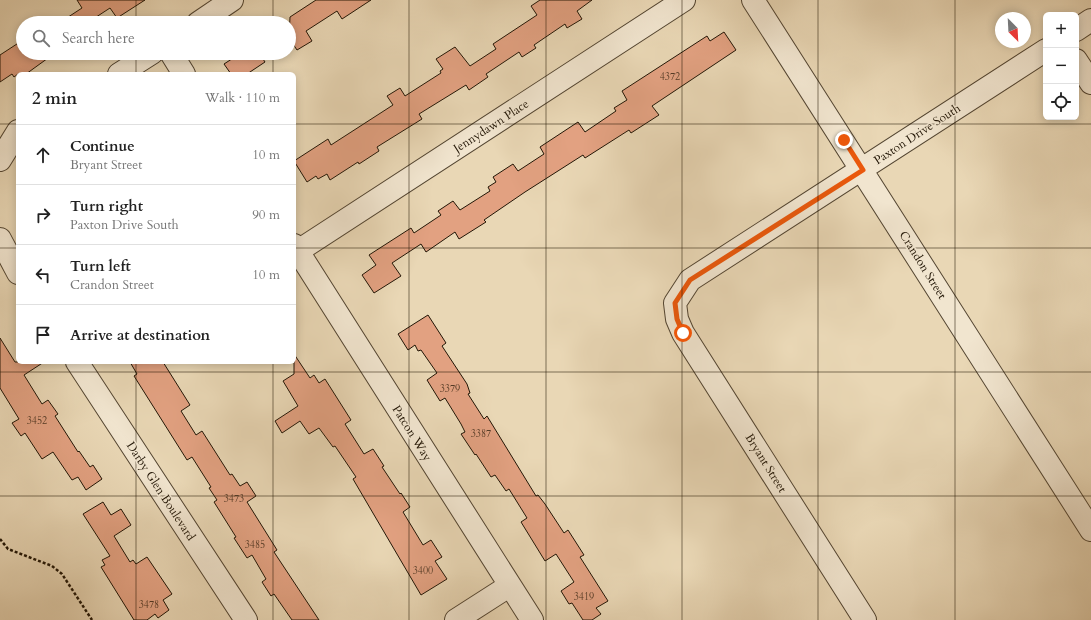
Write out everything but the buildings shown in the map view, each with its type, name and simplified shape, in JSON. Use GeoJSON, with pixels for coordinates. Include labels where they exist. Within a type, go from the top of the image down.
{"type":"FeatureCollection","features":[{"type":"Feature","properties":{"kind":"street"},"geometry":{"type":"LineString","coordinates":[[208,16],[232,0]]}},
{"type":"Feature","properties":{"kind":"street","name":"Jennydawn Place"},"geometry":{"type":"LineString","coordinates":[[296,248],[684,0]]}},
{"type":"Feature","properties":{"kind":"street","name":"Crandon Street"},"geometry":{"type":"LineString","coordinates":[[754,0],[1091,530]]}},
{"type":"Feature","properties":{"kind":"street"},"geometry":{"type":"LineString","coordinates":[[1079,28],[1091,20]]}},
{"type":"Feature","properties":{"kind":"street","name":"Paxton Drive South"},"geometry":{"type":"LineString","coordinates":[[675,303],[690,280],[863,170],[1043,52]]}},
{"type":"Feature","properties":{"kind":"street"},"geometry":{"type":"LineString","coordinates":[[122,72],[141,60]]}},
{"type":"Feature","properties":{"kind":"street"},"geometry":{"type":"LineString","coordinates":[[175,60],[183,72]]}},
{"type":"Feature","properties":{"kind":"street"},"geometry":{"type":"LineString","coordinates":[[1079,65],[1091,83]]}},
{"type":"Feature","properties":{"kind":"street"},"geometry":{"type":"LineString","coordinates":[[0,160],[16,134]]}},
{"type":"Feature","properties":{"kind":"street"},"geometry":{"type":"LineString","coordinates":[[0,239],[16,269]]}},
{"type":"Feature","properties":{"kind":"street","name":"Patcon Way"},"geometry":{"type":"LineString","coordinates":[[296,248],[509,586],[532,620]]}},
{"type":"Feature","properties":{"kind":"street","name":"Bryant Street"},"geometry":{"type":"LineString","coordinates":[[675,303],[677,319],[683,333],[866,620]]}},
{"type":"Feature","properties":{"kind":"street","name":"Darby Glen Boulevard"},"geometry":{"type":"LineString","coordinates":[[77,364],[246,620]]}},
{"type":"Feature","properties":{"kind":"street"},"geometry":{"type":"LineString","coordinates":[[456,620],[509,586]]}},
{"type":"Feature","properties":{"kind":"path"},"geometry":{"type":"LineString","coordinates":[[0,539],[8,550],[47,564],[62,574],[92,620]]}},
{"type":"Feature","properties":{"kind":"route"},"geometry":{"type":"LineString","coordinates":[[683,333],[677,319],[675,303],[690,280],[863,170],[844,140]]}}]}
